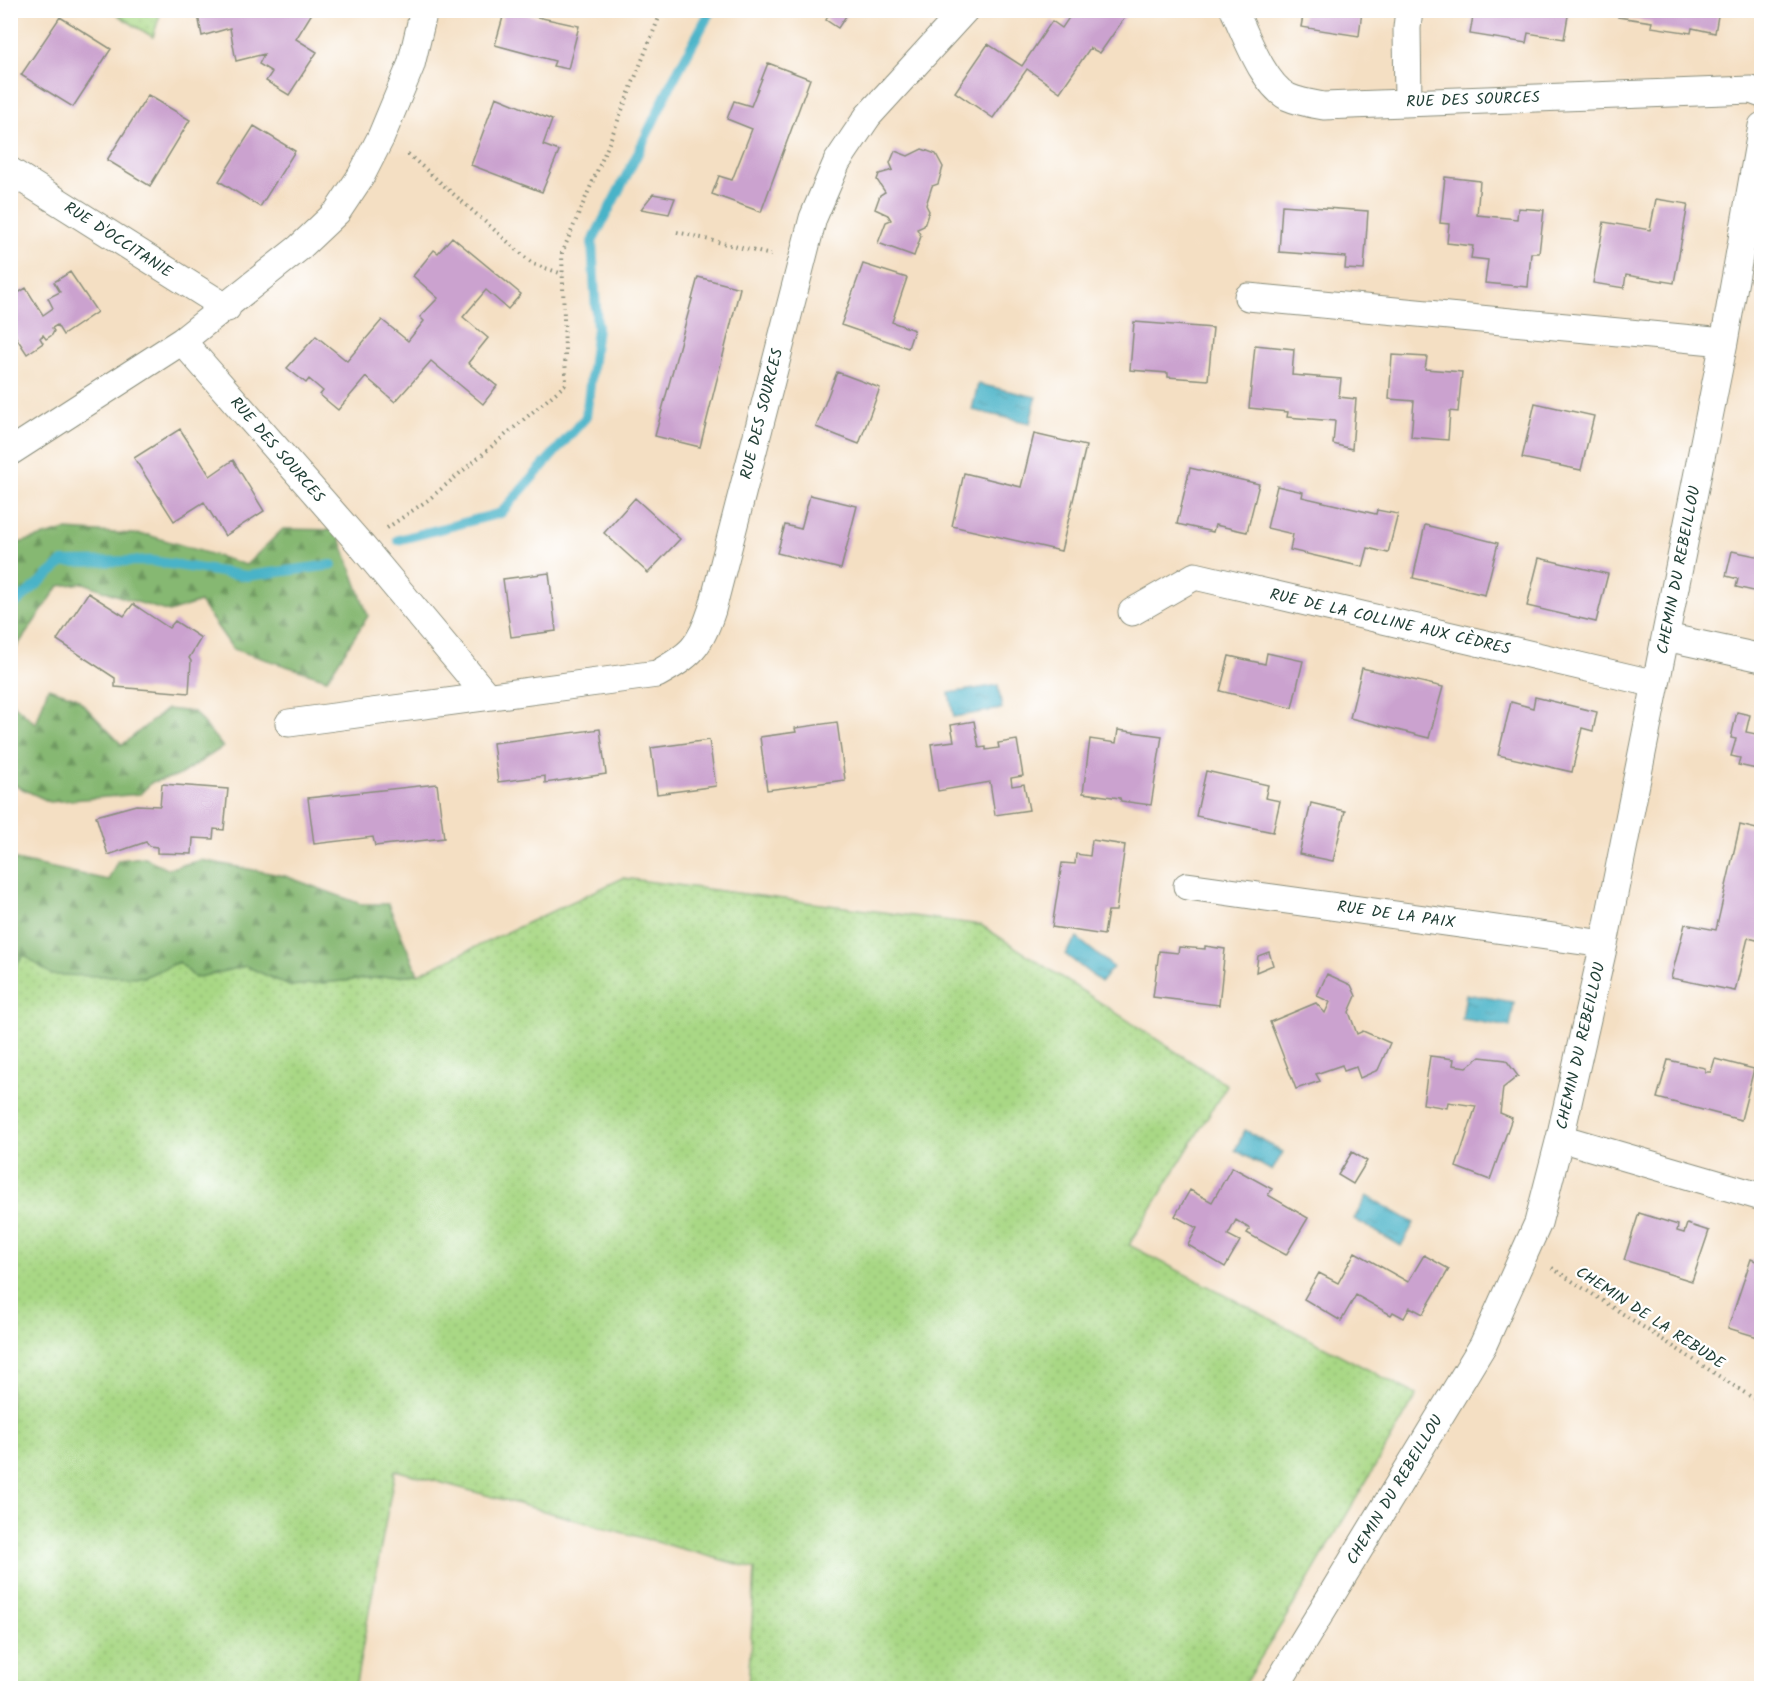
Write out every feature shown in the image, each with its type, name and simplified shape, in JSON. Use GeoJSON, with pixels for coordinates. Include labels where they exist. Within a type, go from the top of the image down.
{"type":"FeatureCollection","features":[{"type":"Feature","properties":{"kind":"street"},"geometry":{"type":"LineString","coordinates":[[10,452],[182,341],[227,308],[299,248],[337,212],[361,176],[381,137],[411,65],[424,10]]}},
{"type":"Feature","properties":{"kind":"street","name":"RUE DES SOURCES"},"geometry":{"type":"LineString","coordinates":[[289,723],[657,674],[684,659],[704,634],[712,610],[813,218],[837,162],[868,116],[965,10]]}},
{"type":"Feature","properties":{"kind":"street","name":"RUE DES SOURCES"},"geometry":{"type":"LineString","coordinates":[[1234,10],[1262,69],[1275,87],[1287,96],[1302,102],[1324,106],[1751,90],[1761,94]]}},
{"type":"Feature","properties":{"kind":"street"},"geometry":{"type":"LineString","coordinates":[[1408,102],[1407,28],[1409,10]]}},
{"type":"Feature","properties":{"kind":"street","name":"CHEMIN DU REBEILLOU"},"geometry":{"type":"LineString","coordinates":[[1275,1689],[1483,1345],[1538,1223],[1560,1138],[1604,944],[1724,342],[1761,126]]}},
{"type":"Feature","properties":{"kind":"street","name":"RUE D'OCCITANIE"},"geometry":{"type":"LineString","coordinates":[[10,171],[227,308]]}},
{"type":"Feature","properties":{"kind":"street"},"geometry":{"type":"LineString","coordinates":[[1248,297],[1724,342]]}},
{"type":"Feature","properties":{"kind":"street","name":"RUE DES SOURCES"},"geometry":{"type":"LineString","coordinates":[[182,341],[361,545],[487,696]]}},
{"type":"Feature","properties":{"kind":"street","name":"RUE DE LA COLLINE AUX CÈDRES"},"geometry":{"type":"LineString","coordinates":[[1132,612],[1195,576],[1656,684]]}},
{"type":"Feature","properties":{"kind":"street"},"geometry":{"type":"LineString","coordinates":[[1666,637],[1761,658]]}},
{"type":"Feature","properties":{"kind":"street","name":"RUE DE LA PAIX"},"geometry":{"type":"LineString","coordinates":[[1187,886],[1604,944]]}},
{"type":"Feature","properties":{"kind":"street"},"geometry":{"type":"LineString","coordinates":[[1560,1138],[1761,1197]]}},
{"type":"Feature","properties":{"kind":"path"},"geometry":{"type":"LineString","coordinates":[[361,545],[428,501],[566,384],[562,253],[662,10]]}},
{"type":"Feature","properties":{"kind":"path"},"geometry":{"type":"LineString","coordinates":[[381,137],[408,154],[533,264],[562,274]]}},
{"type":"Feature","properties":{"kind":"path"},"geometry":{"type":"LineString","coordinates":[[677,232],[801,263]]}},
{"type":"Feature","properties":{"kind":"path","name":"CHEMIN DE LA REBUDE"},"geometry":{"type":"LineString","coordinates":[[1526,1251],[1761,1404]]}},
{"type":"Feature","properties":{"kind":"green space"},"geometry":{"type":"Polygon","coordinates":[[[111,11],[161,11],[153,37],[111,11]]]}},
{"type":"Feature","properties":{"kind":"green space"},"geometry":{"type":"Polygon","coordinates":[[[283,529],[337,530],[368,616],[327,679],[233,649],[200,602],[169,612],[84,583],[59,586],[11,655],[11,545],[66,530],[148,535],[246,565],[283,529]]]}},
{"type":"Feature","properties":{"kind":"green space"},"geometry":{"type":"Polygon","coordinates":[[[48,688],[76,697],[122,745],[167,709],[194,712],[223,747],[178,776],[152,782],[140,794],[50,802],[10,783],[11,702],[36,724],[48,688]]]}},
{"type":"Feature","properties":{"kind":"green space"},"geometry":{"type":"Polygon","coordinates":[[[144,857],[167,869],[201,860],[285,876],[361,904],[388,904],[418,974],[289,986],[246,966],[195,978],[179,962],[144,977],[52,975],[24,955],[11,973],[11,859],[108,880],[118,860],[144,857]]]}},
{"type":"Feature","properties":{"kind":"green space"},"geometry":{"type":"Polygon","coordinates":[[[623,878],[981,925],[1227,1085],[1129,1245],[1417,1395],[1242,1688],[748,1688],[755,1569],[395,1470],[355,1688],[11,1688],[10,973],[24,955],[144,977],[179,962],[195,978],[246,966],[290,986],[418,974],[623,878]]]}},
{"type":"Feature","properties":{"kind":"water"},"geometry":{"type":"Polygon","coordinates":[[[978,384],[1036,397],[1030,423],[972,410],[978,384]]]}},
{"type":"Feature","properties":{"kind":"water"},"geometry":{"type":"Polygon","coordinates":[[[998,685],[1002,709],[954,717],[949,693],[998,685]]]}},
{"type":"Feature","properties":{"kind":"water"},"geometry":{"type":"Polygon","coordinates":[[[1077,938],[1113,967],[1101,982],[1065,954],[1077,938]]]}},
{"type":"Feature","properties":{"kind":"water"},"geometry":{"type":"Polygon","coordinates":[[[1466,994],[1514,1002],[1510,1027],[1462,1019],[1466,994]]]}},
{"type":"Feature","properties":{"kind":"water"},"geometry":{"type":"Polygon","coordinates":[[[1245,1130],[1283,1152],[1272,1171],[1235,1150],[1245,1130]]]}},
{"type":"Feature","properties":{"kind":"water"},"geometry":{"type":"Polygon","coordinates":[[[1367,1196],[1414,1223],[1401,1246],[1354,1219],[1367,1196]]]}},
{"type":"Feature","properties":{"kind":"building"},"geometry":{"type":"Polygon","coordinates":[[[197,10],[314,10],[296,39],[317,52],[289,95],[266,81],[272,72],[259,64],[264,54],[236,61],[230,28],[202,36],[197,10]]]}},
{"type":"Feature","properties":{"kind":"building"},"geometry":{"type":"Polygon","coordinates":[[[505,10],[579,26],[568,69],[553,66],[555,61],[495,45],[505,10]]]}},
{"type":"Feature","properties":{"kind":"building"},"geometry":{"type":"Polygon","coordinates":[[[824,10],[850,10],[838,28],[826,20],[829,14],[824,10]]]}},
{"type":"Feature","properties":{"kind":"building"},"geometry":{"type":"Polygon","coordinates":[[[1074,10],[1130,10],[1100,53],[1090,48],[1060,92],[1027,69],[993,118],[955,92],[988,44],[1022,66],[1052,21],[1062,28],[1074,10]]]}},
{"type":"Feature","properties":{"kind":"building"},"geometry":{"type":"Polygon","coordinates":[[[1304,10],[1362,10],[1359,36],[1301,27],[1304,10]]]}},
{"type":"Feature","properties":{"kind":"building"},"geometry":{"type":"Polygon","coordinates":[[[1474,10],[1569,10],[1564,39],[1528,33],[1526,43],[1470,34],[1474,10]]]}},
{"type":"Feature","properties":{"kind":"building"},"geometry":{"type":"Polygon","coordinates":[[[1619,10],[1719,10],[1715,33],[1692,28],[1691,33],[1651,27],[1652,22],[1618,17],[1619,10]]]}},
{"type":"Feature","properties":{"kind":"building"},"geometry":{"type":"Polygon","coordinates":[[[60,17],[111,49],[73,107],[21,75],[60,17]]]}},
{"type":"Feature","properties":{"kind":"building"},"geometry":{"type":"Polygon","coordinates":[[[768,63],[810,79],[761,212],[712,194],[719,176],[732,180],[752,129],[727,119],[734,101],[751,106],[768,63]]]}},
{"type":"Feature","properties":{"kind":"building"},"geometry":{"type":"Polygon","coordinates":[[[148,95],[190,120],[150,186],[107,160],[148,95]]]}},
{"type":"Feature","properties":{"kind":"building"},"geometry":{"type":"Polygon","coordinates":[[[496,97],[552,120],[543,145],[559,151],[542,192],[471,165],[496,97]]]}},
{"type":"Feature","properties":{"kind":"building"},"geometry":{"type":"Polygon","coordinates":[[[254,126],[295,151],[260,207],[219,181],[254,126]]]}},
{"type":"Feature","properties":{"kind":"building"},"geometry":{"type":"Polygon","coordinates":[[[922,149],[936,154],[943,167],[938,184],[932,186],[926,205],[929,211],[924,226],[917,229],[921,236],[914,256],[878,243],[886,222],[891,220],[888,215],[875,209],[880,195],[885,192],[877,180],[879,174],[893,170],[890,163],[895,151],[908,156],[922,149]]]}},
{"type":"Feature","properties":{"kind":"building"},"geometry":{"type":"Polygon","coordinates":[[[1445,177],[1480,181],[1477,215],[1517,219],[1518,208],[1544,210],[1539,253],[1531,253],[1528,287],[1485,283],[1488,260],[1471,258],[1473,246],[1447,243],[1449,224],[1440,223],[1445,177]]]}},
{"type":"Feature","properties":{"kind":"building"},"geometry":{"type":"Polygon","coordinates":[[[653,194],[675,198],[669,214],[641,209],[653,194]]]}},
{"type":"Feature","properties":{"kind":"building"},"geometry":{"type":"Polygon","coordinates":[[[1656,199],[1688,204],[1674,283],[1626,275],[1624,288],[1593,283],[1604,222],[1650,230],[1656,199]]]}},
{"type":"Feature","properties":{"kind":"building"},"geometry":{"type":"Polygon","coordinates":[[[1282,205],[1368,211],[1364,270],[1345,269],[1346,257],[1279,252],[1282,205]]]}},
{"type":"Feature","properties":{"kind":"building"},"geometry":{"type":"Polygon","coordinates":[[[452,237],[521,294],[508,309],[486,290],[463,317],[488,338],[468,363],[497,386],[483,404],[431,361],[395,402],[366,377],[338,410],[320,395],[323,391],[309,379],[306,383],[287,368],[316,336],[347,361],[382,320],[408,341],[424,321],[420,317],[438,298],[413,276],[434,250],[438,253],[452,237]]]}},
{"type":"Feature","properties":{"kind":"building"},"geometry":{"type":"Polygon","coordinates":[[[863,264],[907,278],[892,322],[914,330],[908,348],[841,325],[863,264]]]}},
{"type":"Feature","properties":{"kind":"building"},"geometry":{"type":"Polygon","coordinates":[[[70,272],[97,312],[63,335],[57,325],[52,328],[54,331],[52,335],[46,339],[43,335],[40,338],[43,343],[27,354],[10,328],[10,298],[26,288],[43,315],[53,308],[48,298],[60,292],[54,282],[70,272]]]}},
{"type":"Feature","properties":{"kind":"building"},"geometry":{"type":"Polygon","coordinates":[[[698,277],[740,288],[700,447],[655,436],[698,277]]]}},
{"type":"Feature","properties":{"kind":"building"},"geometry":{"type":"Polygon","coordinates":[[[1134,322],[1213,328],[1208,380],[1168,377],[1168,373],[1130,370],[1134,322]]]}},
{"type":"Feature","properties":{"kind":"building"},"geometry":{"type":"Polygon","coordinates":[[[1255,345],[1294,349],[1292,375],[1341,379],[1339,397],[1356,399],[1352,449],[1333,444],[1335,421],[1287,417],[1288,412],[1249,408],[1255,345]]]}},
{"type":"Feature","properties":{"kind":"building"},"geometry":{"type":"Polygon","coordinates":[[[1392,355],[1427,357],[1425,369],[1462,372],[1458,412],[1450,411],[1448,440],[1411,437],[1414,401],[1389,399],[1392,355]]]}},
{"type":"Feature","properties":{"kind":"building"},"geometry":{"type":"Polygon","coordinates":[[[837,372],[880,388],[859,444],[816,427],[837,372]]]}},
{"type":"Feature","properties":{"kind":"building"},"geometry":{"type":"Polygon","coordinates":[[[1535,403],[1594,416],[1581,470],[1522,458],[1535,403]]]}},
{"type":"Feature","properties":{"kind":"building"},"geometry":{"type":"Polygon","coordinates":[[[180,429],[210,476],[233,460],[264,511],[225,536],[204,502],[174,521],[134,458],[180,429]]]}},
{"type":"Feature","properties":{"kind":"building"},"geometry":{"type":"Polygon","coordinates":[[[1034,434],[1086,446],[1061,551],[952,526],[964,473],[1021,487],[1034,434]]]}},
{"type":"Feature","properties":{"kind":"building"},"geometry":{"type":"Polygon","coordinates":[[[1190,468],[1259,484],[1247,532],[1215,525],[1213,532],[1177,524],[1190,468]]]}},
{"type":"Feature","properties":{"kind":"building"},"geometry":{"type":"Polygon","coordinates":[[[1277,486],[1303,492],[1302,497],[1376,514],[1377,510],[1398,514],[1388,553],[1368,548],[1363,567],[1290,550],[1293,534],[1267,528],[1277,486]]]}},
{"type":"Feature","properties":{"kind":"building"},"geometry":{"type":"Polygon","coordinates":[[[810,495],[857,506],[841,569],[777,553],[785,525],[801,529],[810,495]]]}},
{"type":"Feature","properties":{"kind":"building"},"geometry":{"type":"Polygon","coordinates":[[[635,498],[680,539],[648,573],[604,533],[635,498]]]}},
{"type":"Feature","properties":{"kind":"building"},"geometry":{"type":"Polygon","coordinates":[[[1425,525],[1498,543],[1485,595],[1413,578],[1425,525]]]}},
{"type":"Feature","properties":{"kind":"building"},"geometry":{"type":"Polygon","coordinates":[[[1732,551],[1761,557],[1761,605],[1755,604],[1758,592],[1736,587],[1738,579],[1726,576],[1732,551]]]}},
{"type":"Feature","properties":{"kind":"building"},"geometry":{"type":"Polygon","coordinates":[[[1539,558],[1608,574],[1596,622],[1527,606],[1539,558]]]}},
{"type":"Feature","properties":{"kind":"building"},"geometry":{"type":"Polygon","coordinates":[[[549,573],[556,631],[511,637],[503,579],[549,573]]]}},
{"type":"Feature","properties":{"kind":"building"},"geometry":{"type":"Polygon","coordinates":[[[88,593],[124,616],[133,604],[169,628],[175,621],[201,638],[189,658],[191,661],[189,693],[115,687],[115,678],[57,640],[88,593]]]}},
{"type":"Feature","properties":{"kind":"building"},"geometry":{"type":"Polygon","coordinates":[[[1267,653],[1303,661],[1292,708],[1220,691],[1229,656],[1265,664],[1267,653]]]}},
{"type":"Feature","properties":{"kind":"building"},"geometry":{"type":"Polygon","coordinates":[[[1362,668],[1443,687],[1429,738],[1350,718],[1362,668]]]}},
{"type":"Feature","properties":{"kind":"building"},"geometry":{"type":"Polygon","coordinates":[[[1535,697],[1597,712],[1593,731],[1582,728],[1572,772],[1498,755],[1511,702],[1533,708],[1535,697]]]}},
{"type":"Feature","properties":{"kind":"building"},"geometry":{"type":"Polygon","coordinates":[[[1737,712],[1750,715],[1746,732],[1761,735],[1761,770],[1738,765],[1740,758],[1731,756],[1736,739],[1731,738],[1737,712]]]}},
{"type":"Feature","properties":{"kind":"building"},"geometry":{"type":"Polygon","coordinates":[[[974,721],[979,748],[986,747],[986,750],[999,748],[998,743],[1017,740],[1023,776],[1011,778],[1012,786],[1024,784],[1029,810],[995,815],[990,782],[938,791],[931,744],[954,741],[951,725],[974,721]]]}},
{"type":"Feature","properties":{"kind":"building"},"geometry":{"type":"Polygon","coordinates":[[[837,722],[845,780],[767,790],[760,737],[796,732],[795,728],[837,722]]]}},
{"type":"Feature","properties":{"kind":"building"},"geometry":{"type":"Polygon","coordinates":[[[600,729],[606,774],[545,783],[545,776],[498,782],[493,743],[600,729]]]}},
{"type":"Feature","properties":{"kind":"building"},"geometry":{"type":"Polygon","coordinates":[[[1118,730],[1162,736],[1151,805],[1083,793],[1090,739],[1116,743],[1118,730]]]}},
{"type":"Feature","properties":{"kind":"building"},"geometry":{"type":"Polygon","coordinates":[[[709,740],[716,786],[657,794],[651,748],[709,740]]]}},
{"type":"Feature","properties":{"kind":"building"},"geometry":{"type":"Polygon","coordinates":[[[1206,771],[1268,785],[1265,798],[1280,801],[1273,832],[1196,816],[1206,771]]]}},
{"type":"Feature","properties":{"kind":"building"},"geometry":{"type":"Polygon","coordinates":[[[162,784],[228,789],[224,830],[214,829],[213,839],[193,838],[192,854],[157,853],[157,847],[149,846],[146,842],[108,855],[96,816],[136,805],[160,806],[162,784]]]}},
{"type":"Feature","properties":{"kind":"building"},"geometry":{"type":"Polygon","coordinates":[[[437,784],[444,838],[375,846],[373,837],[314,844],[308,798],[437,784]]]}},
{"type":"Feature","properties":{"kind":"building"},"geometry":{"type":"Polygon","coordinates":[[[1311,803],[1345,811],[1333,861],[1299,854],[1311,803]]]}},
{"type":"Feature","properties":{"kind":"building"},"geometry":{"type":"Polygon","coordinates":[[[1740,825],[1761,830],[1761,941],[1748,938],[1735,991],[1671,978],[1685,924],[1716,930],[1740,825]]]}},
{"type":"Feature","properties":{"kind":"building"},"geometry":{"type":"Polygon","coordinates":[[[1092,840],[1125,845],[1116,911],[1108,911],[1104,935],[1052,927],[1062,863],[1075,864],[1076,854],[1090,856],[1092,840]]]}},
{"type":"Feature","properties":{"kind":"building"},"geometry":{"type":"Polygon","coordinates":[[[1205,946],[1225,949],[1219,1005],[1153,997],[1159,951],[1178,953],[1179,947],[1205,949],[1205,946]]]}},
{"type":"Feature","properties":{"kind":"building"},"geometry":{"type":"Polygon","coordinates":[[[1269,952],[1273,965],[1256,972],[1258,956],[1269,952]]]}},
{"type":"Feature","properties":{"kind":"building"},"geometry":{"type":"Polygon","coordinates":[[[1327,974],[1351,985],[1356,996],[1349,1012],[1357,1034],[1363,1031],[1390,1043],[1378,1070],[1360,1078],[1356,1067],[1344,1071],[1342,1065],[1316,1074],[1320,1081],[1296,1089],[1270,1022],[1316,1003],[1325,1013],[1330,1002],[1317,996],[1327,974]]]}},
{"type":"Feature","properties":{"kind":"building"},"geometry":{"type":"Polygon","coordinates":[[[1430,1056],[1454,1059],[1453,1065],[1467,1067],[1480,1057],[1506,1060],[1518,1076],[1503,1088],[1500,1113],[1512,1118],[1490,1180],[1456,1167],[1476,1106],[1448,1102],[1447,1108],[1423,1104],[1430,1056]]]}},
{"type":"Feature","properties":{"kind":"building"},"geometry":{"type":"Polygon","coordinates":[[[1715,1059],[1754,1069],[1741,1120],[1657,1098],[1668,1060],[1705,1068],[1705,1072],[1711,1072],[1715,1059]]]}},
{"type":"Feature","properties":{"kind":"building"},"geometry":{"type":"Polygon","coordinates":[[[1352,1152],[1367,1161],[1353,1184],[1338,1175],[1352,1152]]]}},
{"type":"Feature","properties":{"kind":"building"},"geometry":{"type":"Polygon","coordinates":[[[1232,1167],[1272,1189],[1268,1195],[1308,1218],[1286,1255],[1247,1233],[1250,1229],[1236,1220],[1228,1235],[1240,1241],[1225,1267],[1188,1245],[1197,1228],[1175,1216],[1190,1190],[1212,1202],[1232,1167]]]}},
{"type":"Feature","properties":{"kind":"building"},"geometry":{"type":"Polygon","coordinates":[[[1639,1213],[1678,1225],[1677,1231],[1684,1233],[1687,1224],[1709,1231],[1692,1281],[1624,1260],[1639,1213]]]}},
{"type":"Feature","properties":{"kind":"building"},"geometry":{"type":"Polygon","coordinates":[[[1355,1252],[1408,1282],[1424,1255],[1449,1269],[1423,1314],[1410,1307],[1404,1318],[1393,1312],[1391,1315],[1356,1295],[1341,1321],[1304,1299],[1319,1273],[1338,1283],[1355,1252]]]}},
{"type":"Feature","properties":{"kind":"building"},"geometry":{"type":"Polygon","coordinates":[[[1751,1259],[1761,1263],[1761,1338],[1728,1328],[1751,1259]]]}},
{"type":"Feature","properties":{"kind":"waterway"},"geometry":{"type":"LineString","coordinates":[[398,540],[501,513],[586,417],[597,328],[592,242],[672,82],[711,10]]}},
{"type":"Feature","properties":{"kind":"waterway"},"geometry":{"type":"LineString","coordinates":[[10,608],[63,562],[151,561],[247,576],[332,565]]}}]}
